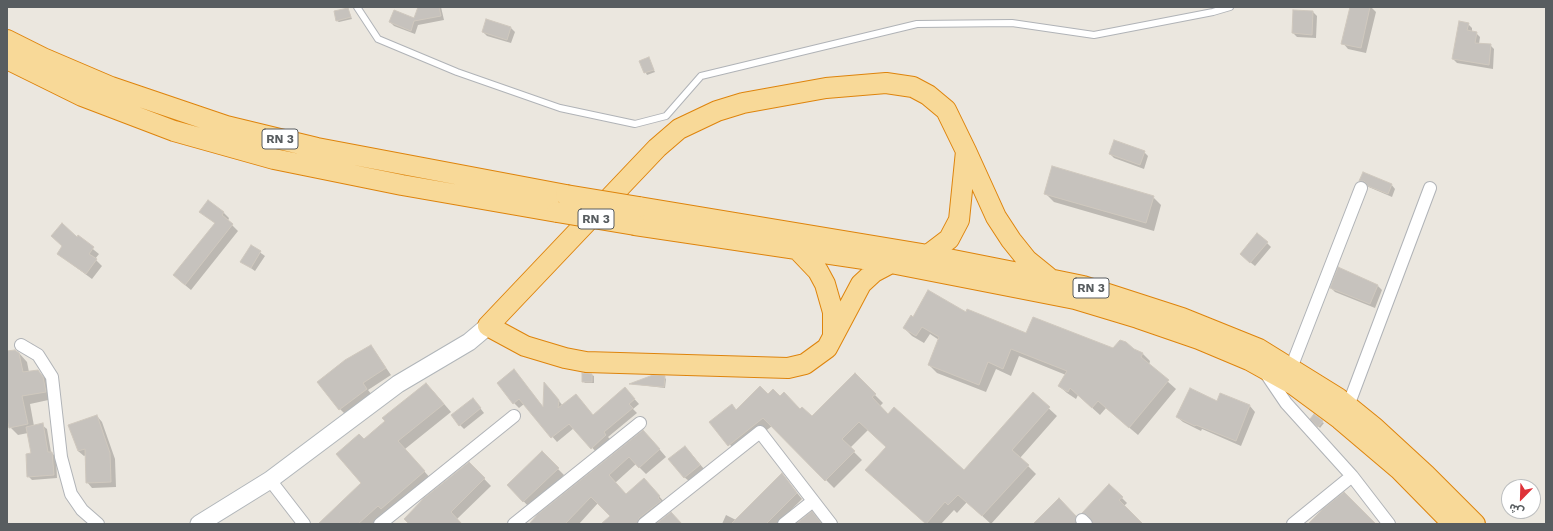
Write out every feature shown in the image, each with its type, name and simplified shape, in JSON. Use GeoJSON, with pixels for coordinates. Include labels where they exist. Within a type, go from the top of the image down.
{"type":"FeatureCollection","features":[{"type":"Feature","properties":{"kind":"highway","name":"RN 3"},"geometry":{"type":"LineString","coordinates":[[7,40],[43,58],[111,87],[226,126],[317,148],[566,195],[637,216],[798,250],[891,263],[1075,299],[1138,318],[1199,339],[1261,366],[1294,385],[1340,419],[1399,469],[1453,524]]}},
{"type":"Feature","properties":{"kind":"highway","name":"RN 3"},"geometry":{"type":"LineString","coordinates":[[7,59],[82,96],[174,131],[274,159],[402,185],[557,212],[637,216],[928,255],[1083,286],[1182,318],[1259,349],[1291,368],[1348,406],[1375,428],[1425,474],[1475,524]]}},
{"type":"Feature","properties":{"kind":"highway"},"geometry":{"type":"LineString","coordinates":[[891,263],[874,272],[861,284],[827,348],[813,360],[797,367],[788,368],[586,362],[558,357],[525,346],[488,326],[657,148],[672,123],[717,112],[743,103],[826,88],[886,83],[913,87],[928,95],[946,110],[996,217],[1011,240],[1027,260],[1049,279]]}},
{"type":"Feature","properties":{"kind":"highway"},"geometry":{"type":"LineString","coordinates":[[928,255],[949,239],[959,220],[966,151]]}},
{"type":"Feature","properties":{"kind":"highway"},"geometry":{"type":"LineString","coordinates":[[798,250],[818,272],[830,298],[834,326],[832,341]]}},
{"type":"Feature","properties":{"kind":"main road"},"geometry":{"type":"LineString","coordinates":[[199,524],[270,480],[398,384],[469,342],[488,326]]}},
{"type":"Feature","properties":{"kind":"street"},"geometry":{"type":"LineString","coordinates":[[1291,368],[1361,188]]}},
{"type":"Feature","properties":{"kind":"street"},"geometry":{"type":"LineString","coordinates":[[1348,406],[1430,188]]}},
{"type":"Feature","properties":{"kind":"street"},"geometry":{"type":"LineString","coordinates":[[21,345],[38,355],[52,377],[61,457],[71,494],[82,510],[98,524]]}},
{"type":"Feature","properties":{"kind":"street"},"geometry":{"type":"LineString","coordinates":[[1261,366],[1286,403],[1352,476],[1389,524]]}},
{"type":"Feature","properties":{"kind":"street"},"geometry":{"type":"LineString","coordinates":[[380,524],[514,416]]}},
{"type":"Feature","properties":{"kind":"street"},"geometry":{"type":"LineString","coordinates":[[514,524],[640,423]]}},
{"type":"Feature","properties":{"kind":"street"},"geometry":{"type":"LineString","coordinates":[[644,524],[760,432],[831,524]]}},
{"type":"Feature","properties":{"kind":"street"},"geometry":{"type":"LineString","coordinates":[[1293,524],[1352,476]]}},
{"type":"Feature","properties":{"kind":"street"},"geometry":{"type":"LineString","coordinates":[[270,480],[304,524]]}},
{"type":"Feature","properties":{"kind":"street"},"geometry":{"type":"LineString","coordinates":[[784,524],[813,501]]}},
{"type":"Feature","properties":{"kind":"lane"},"geometry":{"type":"LineString","coordinates":[[357,7],[378,39],[457,72],[560,108],[635,124],[672,123],[701,76],[917,24],[1012,23],[1094,35],[1213,12],[1230,7]]}},
{"type":"Feature","properties":{"kind":"building"},"geometry":{"type":"Polygon","coordinates":[[[418,7],[439,7],[441,16],[414,21],[411,31],[389,22],[394,10],[414,18],[418,7]]]}},
{"type":"Feature","properties":{"kind":"building"},"geometry":{"type":"Polygon","coordinates":[[[1350,7],[1370,7],[1361,48],[1341,44],[1350,7]]]}},
{"type":"Feature","properties":{"kind":"building"},"geometry":{"type":"Polygon","coordinates":[[[348,8],[351,17],[336,21],[334,11],[348,8]]]}},
{"type":"Feature","properties":{"kind":"building"},"geometry":{"type":"Polygon","coordinates":[[[1293,10],[1313,11],[1312,35],[1292,33],[1293,10]]]}},
{"type":"Feature","properties":{"kind":"building"},"geometry":{"type":"Polygon","coordinates":[[[486,19],[511,27],[507,40],[482,32],[486,19]]]}},
{"type":"Feature","properties":{"kind":"building"},"geometry":{"type":"Polygon","coordinates":[[[1459,21],[1469,23],[1467,30],[1477,32],[1475,43],[1491,44],[1489,65],[1452,59],[1459,21]]]}},
{"type":"Feature","properties":{"kind":"building"},"geometry":{"type":"Polygon","coordinates":[[[649,57],[654,70],[644,73],[639,61],[649,57]]]}},
{"type":"Feature","properties":{"kind":"building"},"geometry":{"type":"Polygon","coordinates":[[[1114,140],[1145,151],[1140,165],[1109,154],[1114,140]]]}},
{"type":"Feature","properties":{"kind":"building"},"geometry":{"type":"Polygon","coordinates":[[[1052,166],[1154,196],[1146,223],[1044,194],[1052,166]]]}},
{"type":"Feature","properties":{"kind":"building"},"geometry":{"type":"Polygon","coordinates":[[[1363,172],[1392,184],[1388,194],[1368,186],[1364,181],[1359,181],[1363,172]]]}},
{"type":"Feature","properties":{"kind":"building"},"geometry":{"type":"Polygon","coordinates":[[[208,200],[224,212],[222,215],[233,224],[185,285],[173,275],[215,223],[199,212],[208,200]]]}},
{"type":"Feature","properties":{"kind":"building"},"geometry":{"type":"Polygon","coordinates":[[[62,223],[77,237],[78,235],[94,247],[89,254],[97,259],[86,274],[57,254],[62,246],[51,236],[62,223]]]}},
{"type":"Feature","properties":{"kind":"building"},"geometry":{"type":"Polygon","coordinates":[[[1257,233],[1268,242],[1250,263],[1240,254],[1257,233]]]}},
{"type":"Feature","properties":{"kind":"building"},"geometry":{"type":"Polygon","coordinates":[[[251,245],[261,251],[251,268],[240,262],[251,245]]]}},
{"type":"Feature","properties":{"kind":"building"},"geometry":{"type":"Polygon","coordinates":[[[1338,267],[1378,285],[1370,304],[1330,288],[1338,267]]]}},
{"type":"Feature","properties":{"kind":"building"},"geometry":{"type":"Polygon","coordinates":[[[928,290],[966,312],[967,309],[1026,333],[1033,317],[1113,348],[1120,340],[1126,342],[1134,349],[1143,353],[1141,357],[1169,380],[1129,428],[1098,401],[1092,408],[1070,388],[1068,392],[1058,386],[1067,371],[1011,349],[1003,369],[988,362],[979,385],[928,365],[939,337],[922,327],[916,336],[903,328],[911,315],[913,317],[928,290]]]}},
{"type":"Feature","properties":{"kind":"building"},"geometry":{"type":"Polygon","coordinates":[[[371,345],[386,368],[363,383],[367,389],[339,410],[317,382],[345,360],[371,345]]]}},
{"type":"Feature","properties":{"kind":"building"},"geometry":{"type":"Polygon","coordinates":[[[15,350],[19,353],[23,372],[38,370],[43,377],[46,392],[22,396],[28,424],[9,428],[7,418],[7,351],[15,350]]]}},
{"type":"Feature","properties":{"kind":"building"},"geometry":{"type":"Polygon","coordinates":[[[514,369],[543,407],[544,382],[559,400],[558,408],[576,394],[593,415],[625,387],[635,399],[629,404],[633,408],[604,432],[606,435],[591,449],[569,424],[551,438],[519,399],[513,404],[497,383],[514,369]]]}},
{"type":"Feature","properties":{"kind":"building"},"geometry":{"type":"Polygon","coordinates":[[[582,373],[592,374],[592,382],[582,382],[582,373]]]}},
{"type":"Feature","properties":{"kind":"building"},"geometry":{"type":"Polygon","coordinates":[[[855,373],[876,394],[872,397],[888,414],[894,407],[964,470],[1033,392],[1050,407],[1012,450],[1029,465],[982,516],[958,495],[948,505],[945,502],[926,524],[865,470],[886,447],[859,422],[842,439],[855,451],[825,481],[763,418],[728,446],[709,422],[732,404],[736,410],[760,386],[768,394],[773,389],[780,396],[784,392],[800,409],[802,407],[812,416],[855,373]]]}},
{"type":"Feature","properties":{"kind":"building"},"geometry":{"type":"Polygon","coordinates":[[[653,375],[665,376],[664,387],[629,384],[653,375]]]}},
{"type":"Feature","properties":{"kind":"building"},"geometry":{"type":"Polygon","coordinates":[[[426,383],[444,404],[398,441],[425,471],[381,509],[378,506],[358,524],[318,524],[361,483],[336,454],[359,434],[364,439],[385,421],[382,418],[426,383]]]}},
{"type":"Feature","properties":{"kind":"building"},"geometry":{"type":"Polygon","coordinates":[[[1190,388],[1217,401],[1220,393],[1250,405],[1236,441],[1196,425],[1195,426],[1176,417],[1190,388]]]}},
{"type":"Feature","properties":{"kind":"building"},"geometry":{"type":"Polygon","coordinates":[[[473,398],[481,408],[459,426],[451,415],[473,398]]]}},
{"type":"Feature","properties":{"kind":"building"},"geometry":{"type":"Polygon","coordinates":[[[1314,414],[1323,421],[1318,427],[1310,419],[1314,414]]]}},
{"type":"Feature","properties":{"kind":"building"},"geometry":{"type":"Polygon","coordinates":[[[97,415],[110,453],[111,482],[86,483],[85,449],[78,451],[68,425],[97,415]]]}},
{"type":"Feature","properties":{"kind":"building"},"geometry":{"type":"Polygon","coordinates":[[[43,423],[48,452],[52,452],[54,475],[27,477],[26,454],[31,453],[26,427],[43,423]]]}},
{"type":"Feature","properties":{"kind":"building"},"geometry":{"type":"Polygon","coordinates":[[[643,430],[660,449],[639,468],[629,457],[609,475],[626,494],[644,478],[660,496],[658,498],[661,501],[639,518],[637,524],[601,524],[610,516],[591,497],[565,524],[529,524],[538,514],[643,430]]]}},
{"type":"Feature","properties":{"kind":"building"},"geometry":{"type":"Polygon","coordinates":[[[685,446],[700,465],[684,478],[668,459],[685,446]]]}},
{"type":"Feature","properties":{"kind":"building"},"geometry":{"type":"Polygon","coordinates":[[[542,451],[559,468],[523,502],[507,485],[542,451]]]}},
{"type":"Feature","properties":{"kind":"building"},"geometry":{"type":"Polygon","coordinates":[[[469,462],[485,478],[451,512],[462,524],[409,524],[404,519],[424,498],[469,462]]]}},
{"type":"Feature","properties":{"kind":"building"},"geometry":{"type":"Polygon","coordinates":[[[782,473],[797,493],[766,524],[731,524],[782,473]]]}},
{"type":"Feature","properties":{"kind":"building"},"geometry":{"type":"Polygon","coordinates":[[[1109,484],[1123,497],[1119,500],[1143,524],[1093,524],[1087,515],[1082,513],[1109,484]]]}},
{"type":"Feature","properties":{"kind":"building"},"geometry":{"type":"Polygon","coordinates":[[[1344,492],[1376,524],[1308,524],[1324,508],[1344,492]]]}},
{"type":"Feature","properties":{"kind":"building"},"geometry":{"type":"Polygon","coordinates":[[[1059,498],[1076,516],[1076,524],[1033,524],[1059,498]]]}},
{"type":"Feature","properties":{"kind":"building"},"geometry":{"type":"Polygon","coordinates":[[[812,511],[822,524],[796,524],[812,511]]]}},
{"type":"Feature","properties":{"kind":"building"},"geometry":{"type":"Polygon","coordinates":[[[671,512],[682,524],[656,524],[671,512]]]}}]}
